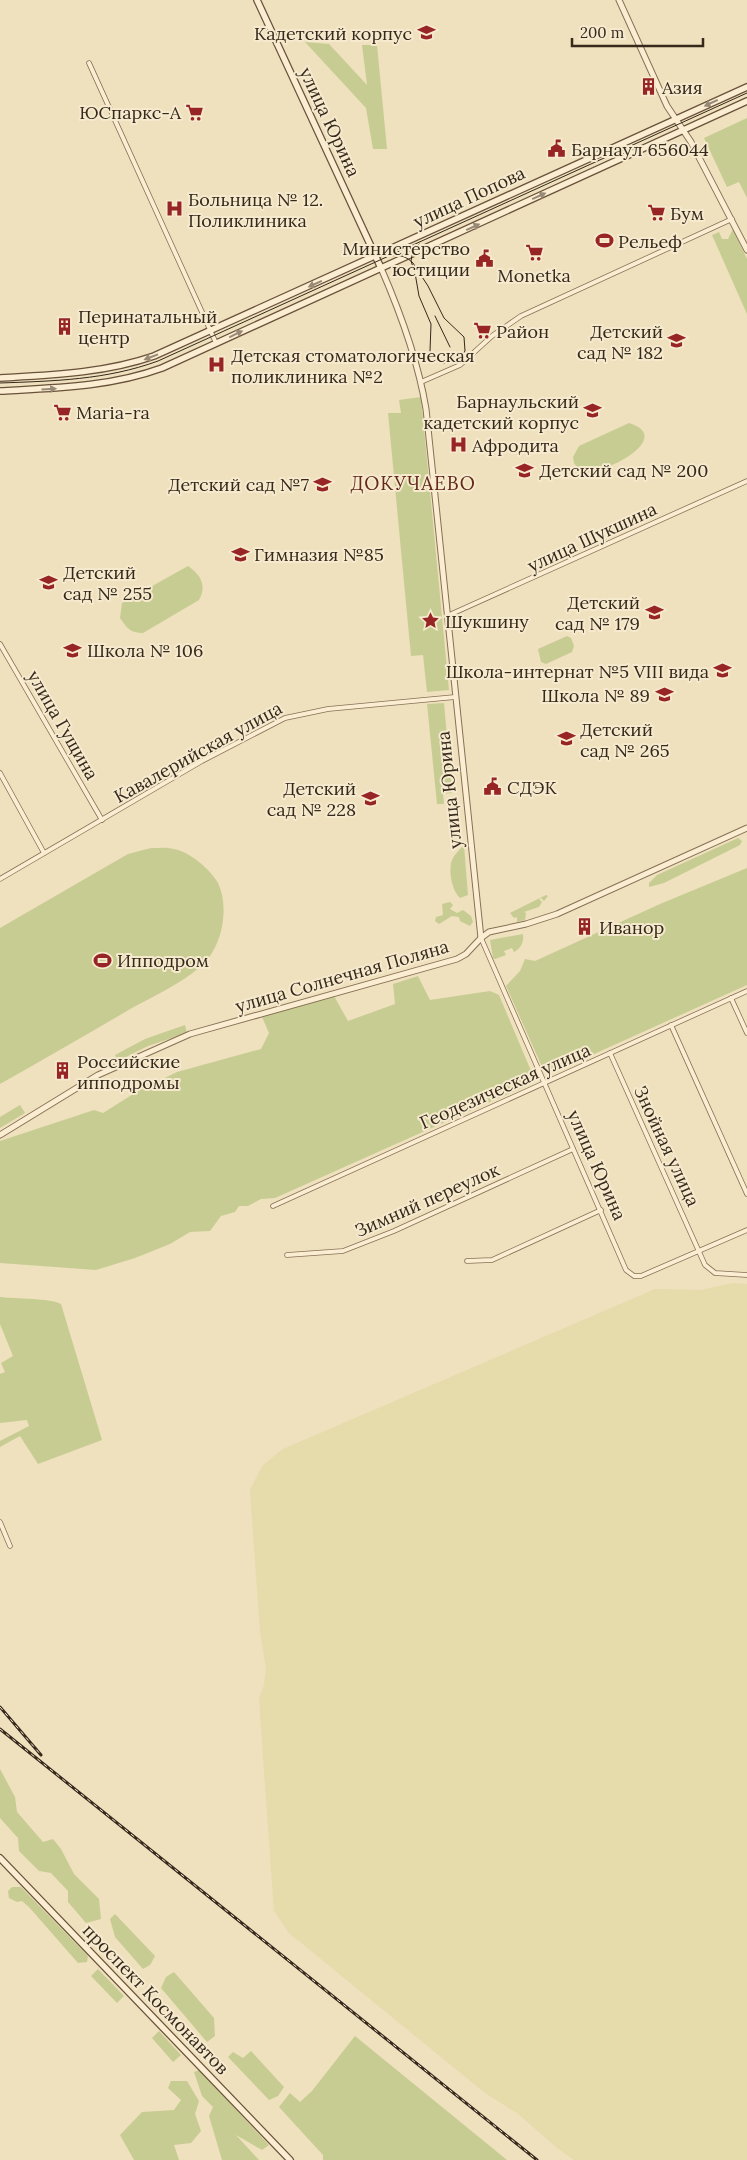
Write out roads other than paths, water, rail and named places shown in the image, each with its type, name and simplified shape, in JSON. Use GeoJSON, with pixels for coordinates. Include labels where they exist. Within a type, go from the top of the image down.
{"type":"FeatureCollection","features":[{"type":"Feature","properties":{"kind":"main road","name":"улица Юрина"},"geometry":{"type":"LineString","coordinates":[[258,0],[381,268]]}},
{"type":"Feature","properties":{"kind":"main road","name":"улица Попова"},"geometry":{"type":"LineString","coordinates":[[0,378],[83,372],[125,365],[154,356],[747,87]]}},
{"type":"Feature","properties":{"kind":"main road","name":"улица Попова"},"geometry":{"type":"LineString","coordinates":[[0,391],[73,387],[134,377],[162,368],[747,101]]}},
{"type":"Feature","properties":{"kind":"main road"},"geometry":{"type":"LineString","coordinates":[[488,205],[495,217]]}},
{"type":"Feature","properties":{"kind":"main road","name":"проспект Космонавтов"},"geometry":{"type":"LineString","coordinates":[[0,1858],[290,2160]]}},
{"type":"Feature","properties":{"kind":"street"},"geometry":{"type":"LineString","coordinates":[[619,0],[675,120],[732,219],[747,250]]}},
{"type":"Feature","properties":{"kind":"street"},"geometry":{"type":"LineString","coordinates":[[89,63],[216,344]]}},
{"type":"Feature","properties":{"kind":"street"},"geometry":{"type":"LineString","coordinates":[[421,382],[460,365],[492,336],[521,316],[732,219]]}},
{"type":"Feature","properties":{"kind":"street","name":"улица Юрина"},"geometry":{"type":"LineString","coordinates":[[381,268],[403,323],[421,382],[428,427],[480,938],[624,1266],[634,1276],[641,1276],[700,1251]]}},
{"type":"Feature","properties":{"kind":"street","name":"улица Шукшина"},"geometry":{"type":"LineString","coordinates":[[447,616],[747,481]]}},
{"type":"Feature","properties":{"kind":"street","name":"улица Гущина"},"geometry":{"type":"LineString","coordinates":[[0,644],[102,820]]}},
{"type":"Feature","properties":{"kind":"street","name":"Кавалерийская улица"},"geometry":{"type":"LineString","coordinates":[[0,879],[202,761],[291,715],[328,709],[455,698]]}},
{"type":"Feature","properties":{"kind":"street"},"geometry":{"type":"LineString","coordinates":[[0,773],[44,853]]}},
{"type":"Feature","properties":{"kind":"street","name":"улица Солнечная Поляна"},"geometry":{"type":"LineString","coordinates":[[0,1135],[98,1075],[190,1034],[457,959],[472,949],[480,938],[489,932],[526,924],[556,914],[747,828]]}},
{"type":"Feature","properties":{"kind":"street","name":"Геодезическая улица"},"geometry":{"type":"LineString","coordinates":[[273,1206],[747,991]]}},
{"type":"Feature","properties":{"kind":"street"},"geometry":{"type":"LineString","coordinates":[[731,998],[747,1032]]}},
{"type":"Feature","properties":{"kind":"street"},"geometry":{"type":"LineString","coordinates":[[671,1025],[747,1194]]}},
{"type":"Feature","properties":{"kind":"street","name":"Знойная улица"},"geometry":{"type":"LineString","coordinates":[[610,1053],[705,1265],[714,1273],[747,1275]]}},
{"type":"Feature","properties":{"kind":"street","name":"Зимний переулок"},"geometry":{"type":"LineString","coordinates":[[287,1255],[343,1251],[394,1232],[573,1149]]}},
{"type":"Feature","properties":{"kind":"street"},"geometry":{"type":"LineString","coordinates":[[467,1261],[492,1260],[601,1210]]}},
{"type":"Feature","properties":{"kind":"street"},"geometry":{"type":"LineString","coordinates":[[700,1251],[747,1230]]}},
{"type":"Feature","properties":{"kind":"street"},"geometry":{"type":"LineString","coordinates":[[0,1522],[10,1546]]}},
{"type":"Feature","properties":{"kind":"tram line"},"geometry":{"type":"LineString","coordinates":[[0,383],[99,376],[158,361],[747,93]]}},
{"type":"Feature","properties":{"kind":"tram line"},"geometry":{"type":"LineString","coordinates":[[391,256],[403,256],[411,261],[413,263],[428,286],[444,318],[464,337],[465,351],[456,362],[443,363],[434,357],[430,351],[431,324],[419,296],[411,261],[413,250],[419,244]]}},
{"type":"Feature","properties":{"kind":"tram line"},"geometry":{"type":"LineString","coordinates":[[435,316],[450,347]]}},
{"type":"Feature","properties":{"kind":"railway"},"geometry":{"type":"LineString","coordinates":[[0,1707],[41,1755]]}},
{"type":"Feature","properties":{"kind":"railway"},"geometry":{"type":"LineString","coordinates":[[0,1729],[537,2160]]}},
{"type":"Feature","properties":{"kind":"place","name":"Кадетский корпус"},"geometry":{"type":"Point","coordinates":[426,33]}},
{"type":"Feature","properties":{"kind":"place","name":"Азия"},"geometry":{"type":"Point","coordinates":[648,87]}},
{"type":"Feature","properties":{"kind":"place","name":"ЮСпаркс-А"},"geometry":{"type":"Point","coordinates":[195,112]}},
{"type":"Feature","properties":{"kind":"place","name":"Барнаул 656044"},"geometry":{"type":"Point","coordinates":[557,149]}},
{"type":"Feature","properties":{"kind":"place","name":"Больница № 12. Поликлиника"},"geometry":{"type":"Point","coordinates":[174,209]}},
{"type":"Feature","properties":{"kind":"place","name":"Бум"},"geometry":{"type":"Point","coordinates":[656,213]}},
{"type":"Feature","properties":{"kind":"place","name":"Рельеф"},"geometry":{"type":"Point","coordinates":[604,241]}},
{"type":"Feature","properties":{"kind":"place","name":"Monetka"},"geometry":{"type":"Point","coordinates":[534,252]}},
{"type":"Feature","properties":{"kind":"place","name":"Министерство юстиции"},"geometry":{"type":"Point","coordinates":[484,258]}},
{"type":"Feature","properties":{"kind":"place","name":"Перинатальный центр"},"geometry":{"type":"Point","coordinates":[64,326]}},
{"type":"Feature","properties":{"kind":"place","name":"Район"},"geometry":{"type":"Point","coordinates":[482,331]}},
{"type":"Feature","properties":{"kind":"place","name":"Детский сад № 182"},"geometry":{"type":"Point","coordinates":[677,341]}},
{"type":"Feature","properties":{"kind":"place","name":"Детская стоматологическая поликлиника №2"},"geometry":{"type":"Point","coordinates":[217,365]}},
{"type":"Feature","properties":{"kind":"place","name":"Барнаульский кадетский корпус"},"geometry":{"type":"Point","coordinates":[593,411]}},
{"type":"Feature","properties":{"kind":"place","name":"Maria-ra"},"geometry":{"type":"Point","coordinates":[62,412]}},
{"type":"Feature","properties":{"kind":"place","name":"Афродита"},"geometry":{"type":"Point","coordinates":[458,445]}},
{"type":"Feature","properties":{"kind":"place","name":"Детский сад № 200"},"geometry":{"type":"Point","coordinates":[525,470]}},
{"type":"Feature","properties":{"kind":"place","name":"Детский сад №7"},"geometry":{"type":"Point","coordinates":[323,484]}},
{"type":"Feature","properties":{"kind":"place","name":"Гимназия №85"},"geometry":{"type":"Point","coordinates":[240,554]}},
{"type":"Feature","properties":{"kind":"place","name":"Детский сад № 255"},"geometry":{"type":"Point","coordinates":[49,582]}},
{"type":"Feature","properties":{"kind":"place","name":"Детский сад № 179"},"geometry":{"type":"Point","coordinates":[654,612]}},
{"type":"Feature","properties":{"kind":"place","name":"Шукшину"},"geometry":{"type":"Point","coordinates":[431,621]}},
{"type":"Feature","properties":{"kind":"place","name":"Школа № 106"},"geometry":{"type":"Point","coordinates":[73,650]}},
{"type":"Feature","properties":{"kind":"place","name":"Школа-интернат №5 VIII вида"},"geometry":{"type":"Point","coordinates":[723,671]}},
{"type":"Feature","properties":{"kind":"place","name":"Школа № 89"},"geometry":{"type":"Point","coordinates":[664,695]}},
{"type":"Feature","properties":{"kind":"place","name":"Детский сад № 265"},"geometry":{"type":"Point","coordinates":[566,739]}},
{"type":"Feature","properties":{"kind":"place","name":"СДЭК"},"geometry":{"type":"Point","coordinates":[493,787]}},
{"type":"Feature","properties":{"kind":"place","name":"Детский сад № 228"},"geometry":{"type":"Point","coordinates":[370,798]}},
{"type":"Feature","properties":{"kind":"place","name":"Иванор"},"geometry":{"type":"Point","coordinates":[585,927]}},
{"type":"Feature","properties":{"kind":"place","name":"Ипподром"},"geometry":{"type":"Point","coordinates":[103,960]}},
{"type":"Feature","properties":{"kind":"place","name":"Российские ипподромы"},"geometry":{"type":"Point","coordinates":[63,1071]}},
{"type":"Feature","properties":{"kind":"district","name":"ДОКУЧАЕВО"},"geometry":{"type":"Point","coordinates":[413,483]}}]}
